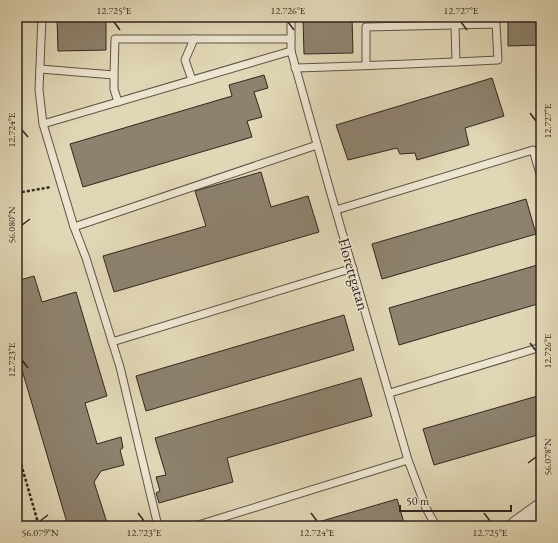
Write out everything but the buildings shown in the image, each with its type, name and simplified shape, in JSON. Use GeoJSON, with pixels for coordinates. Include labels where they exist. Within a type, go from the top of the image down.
{"type":"FeatureCollection","features":[{"type":"Feature","properties":{"kind":"street"},"geometry":{"type":"LineString","coordinates":[[516,526],[541,508]]}},
{"type":"Feature","properties":{"kind":"lane"},"geometry":{"type":"LineString","coordinates":[[42,17],[39,90],[43,124],[74,227],[86,258],[120,367],[158,526]]}},
{"type":"Feature","properties":{"kind":"lane","name":"Florettgatan"},"geometry":{"type":"LineString","coordinates":[[291,17],[290,51],[390,393],[408,460],[426,508],[436,526]]}},
{"type":"Feature","properties":{"kind":"lane"},"geometry":{"type":"LineString","coordinates":[[295,68],[366,66],[498,60],[496,24],[366,27],[366,66]]}},
{"type":"Feature","properties":{"kind":"lane"},"geometry":{"type":"LineString","coordinates":[[455,25],[456,62]]}},
{"type":"Feature","properties":{"kind":"lane"},"geometry":{"type":"LineString","coordinates":[[118,102],[114,89],[115,39],[291,39]]}},
{"type":"Feature","properties":{"kind":"lane"},"geometry":{"type":"LineString","coordinates":[[192,80],[185,60],[194,39]]}},
{"type":"Feature","properties":{"kind":"lane"},"geometry":{"type":"LineString","coordinates":[[43,124],[290,51]]}},
{"type":"Feature","properties":{"kind":"lane"},"geometry":{"type":"LineString","coordinates":[[40,69],[114,75]]}},
{"type":"Feature","properties":{"kind":"lane"},"geometry":{"type":"LineString","coordinates":[[74,227],[317,145]]}},
{"type":"Feature","properties":{"kind":"lane"},"geometry":{"type":"LineString","coordinates":[[336,210],[533,150],[541,177]]}},
{"type":"Feature","properties":{"kind":"lane"},"geometry":{"type":"LineString","coordinates":[[112,342],[353,268]]}},
{"type":"Feature","properties":{"kind":"lane"},"geometry":{"type":"LineString","coordinates":[[390,393],[541,347]]}},
{"type":"Feature","properties":{"kind":"lane"},"geometry":{"type":"LineString","coordinates":[[195,526],[408,460]]}},
{"type":"Feature","properties":{"kind":"path"},"geometry":{"type":"LineString","coordinates":[[17,194],[61,184]]}},
{"type":"Feature","properties":{"kind":"path"},"geometry":{"type":"LineString","coordinates":[[17,450],[39,526]]}}]}
